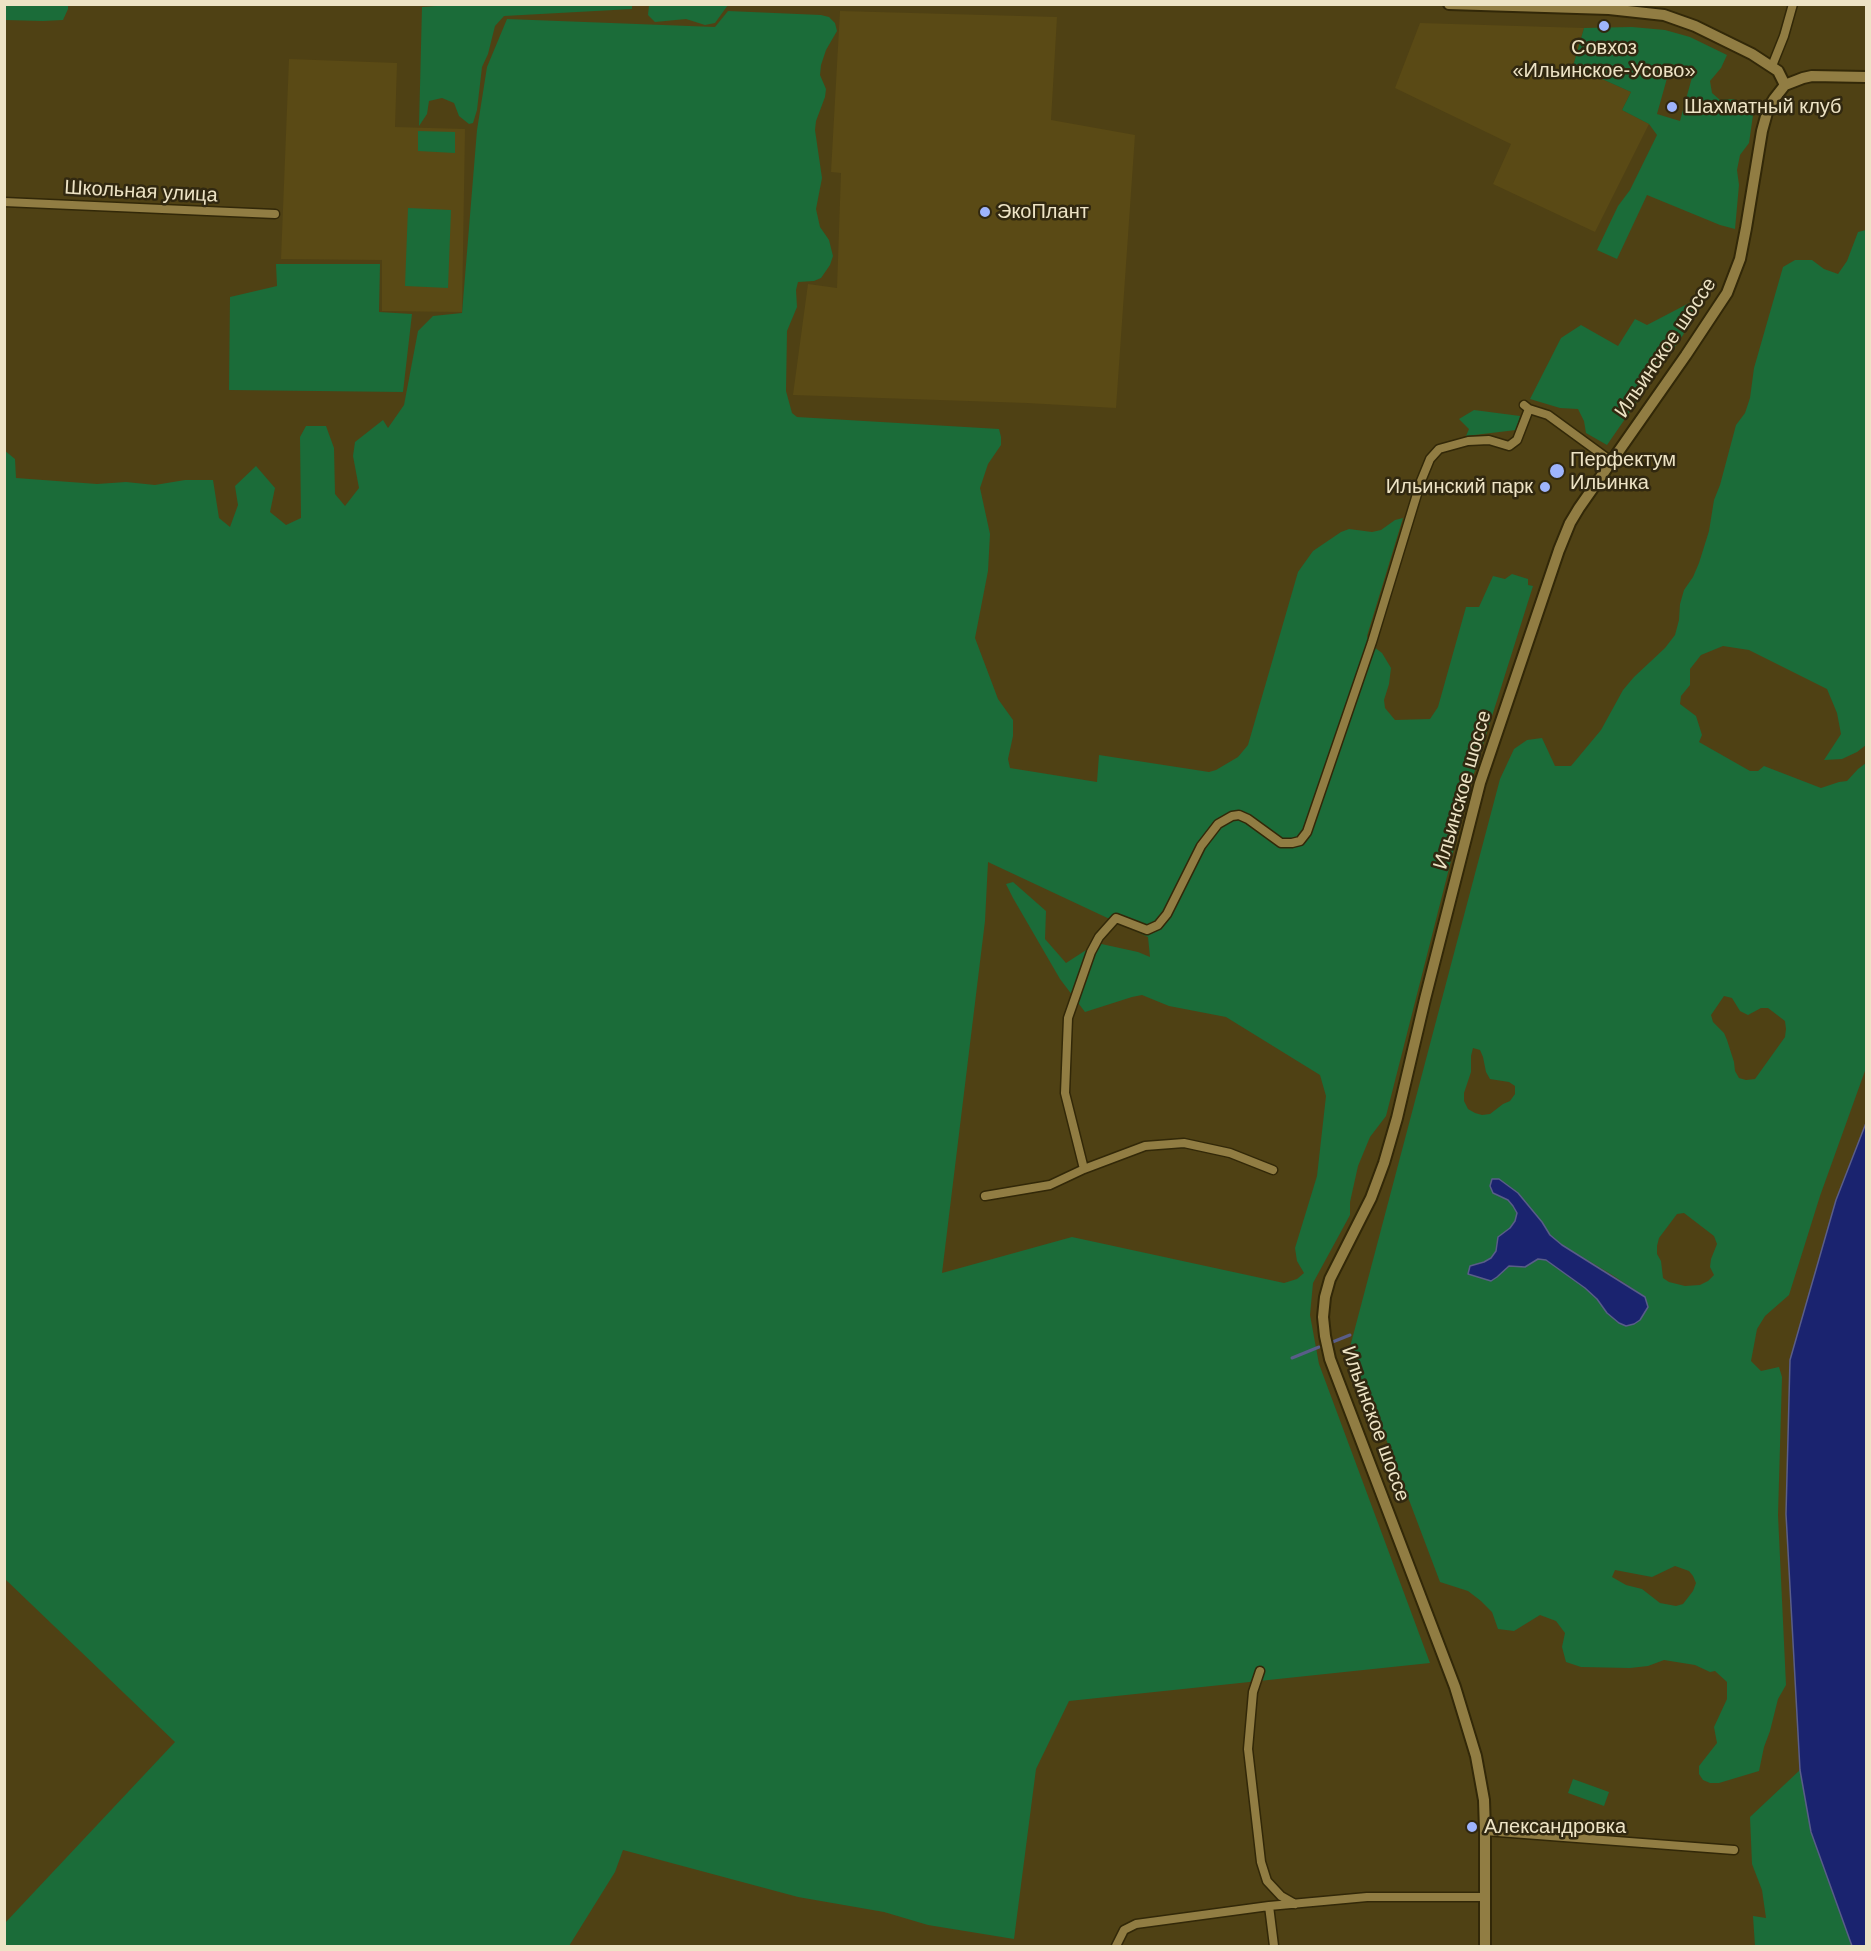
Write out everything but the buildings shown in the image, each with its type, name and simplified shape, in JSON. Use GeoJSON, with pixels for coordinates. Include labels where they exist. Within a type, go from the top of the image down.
{"type":"FeatureCollection","features":[{"type":"Feature","properties":{"kind":"main road"},"geometry":{"type":"LineString","coordinates":[[1449,4],[1610,9],[1664,15],[1695,26],[1752,54],[1778,71],[1785,85],[1812,76],[1866,77]]}},
{"type":"Feature","properties":{"kind":"main road","name":"Ильинское шоссе"},"geometry":{"type":"LineString","coordinates":[[1485,1947],[1484,1800],[1476,1756],[1455,1688],[1330,1359],[1324,1336],[1325,1297],[1330,1279],[1371,1198],[1384,1163],[1480,783],[1555,560],[1579,508],[1727,293],[1740,260],[1765,120],[1774,99],[1785,85]]}},
{"type":"Feature","properties":{"kind":"street"},"geometry":{"type":"LineString","coordinates":[[1772,66],[1784,36],[1792,4]]}},
{"type":"Feature","properties":{"kind":"street","name":"Школьная улица"},"geometry":{"type":"LineString","coordinates":[[4,202],[275,214]]}},
{"type":"Feature","properties":{"kind":"street"},"geometry":{"type":"LineString","coordinates":[[1083,1169],[1065,1093],[1068,1018],[1090,952],[1099,937],[1116,918],[1147,930],[1158,925],[1167,914],[1200,846],[1218,824],[1232,816],[1239,815],[1248,819],[1281,843],[1300,841],[1307,832],[1372,642],[1421,481],[1430,459],[1439,449],[1468,441],[1489,440],[1509,446],[1517,440],[1526,407],[1548,415],[1611,461]]}},
{"type":"Feature","properties":{"kind":"street"},"geometry":{"type":"LineString","coordinates":[[985,1196],[1050,1185],[1083,1169],[1145,1146],[1184,1143],[1230,1153],[1273,1170]]}},
{"type":"Feature","properties":{"kind":"street"},"geometry":{"type":"LineString","coordinates":[[1260,1671],[1253,1692],[1248,1749],[1261,1862],[1267,1881],[1281,1896],[1296,1904]]}},
{"type":"Feature","properties":{"kind":"street"},"geometry":{"type":"LineString","coordinates":[[1485,1832],[1734,1850]]}},
{"type":"Feature","properties":{"kind":"street"},"geometry":{"type":"LineString","coordinates":[[1116,1947],[1124,1930],[1136,1924],[1269,1906],[1367,1897],[1485,1897]]}},
{"type":"Feature","properties":{"kind":"street"},"geometry":{"type":"LineString","coordinates":[[1269,1906],[1274,1947]]}},
{"type":"Feature","properties":{"kind":"shaded area","name":"ЭкоПлант"},"geometry":{"type":"Polygon","coordinates":[[[840,11],[1057,17],[1051,120],[1135,135],[1116,408],[793,395],[808,284],[837,288],[841,173],[831,172],[840,11]]]}},
{"type":"Feature","properties":{"kind":"shaded area"},"geometry":{"type":"Polygon","coordinates":[[[1420,23],[1584,28],[1573,66],[1631,92],[1622,110],[1649,124],[1595,232],[1493,184],[1511,144],[1395,88],[1420,23]]]}},
{"type":"Feature","properties":{"kind":"shaded area"},"geometry":{"type":"Polygon","coordinates":[[[289,59],[397,63],[395,127],[465,129],[462,312],[382,311],[382,260],[281,259],[289,59]]]}},
{"type":"Feature","properties":{"kind":"shaded area"},"geometry":{"type":"Polygon","coordinates":[[[1866,1123],[1866,1946],[1852,1946],[1811,1832],[1800,1770],[1786,1514],[1790,1360],[1836,1200],[1866,1123]]]}},
{"type":"Feature","properties":{"kind":"shaded area"},"geometry":{"type":"Polygon","coordinates":[[[1492,1179],[1499,1179],[1518,1193],[1550,1235],[1562,1245],[1645,1297],[1648,1307],[1640,1320],[1626,1326],[1619,1323],[1585,1288],[1546,1260],[1538,1259],[1525,1267],[1509,1266],[1491,1281],[1468,1274],[1470,1266],[1491,1258],[1496,1251],[1498,1237],[1515,1221],[1517,1213],[1513,1206],[1508,1200],[1493,1193],[1490,1186],[1492,1179]]]}},
{"type":"Feature","properties":{"kind":"green space"},"geometry":{"type":"Polygon","coordinates":[[[5,4],[68,5],[68,9],[63,20],[5,20],[5,4]]]}},
{"type":"Feature","properties":{"kind":"green space"},"geometry":{"type":"Polygon","coordinates":[[[649,4],[728,5],[715,23],[705,25],[686,19],[655,22],[648,15],[649,4]]]}},
{"type":"Feature","properties":{"kind":"green space"},"geometry":{"type":"Polygon","coordinates":[[[632,5],[632,9],[504,16],[495,26],[482,67],[477,110],[473,123],[469,124],[459,116],[454,103],[442,98],[429,101],[427,114],[419,126],[422,7],[632,5]]]}},
{"type":"Feature","properties":{"kind":"green space"},"geometry":{"type":"Polygon","coordinates":[[[728,11],[821,15],[829,17],[835,23],[837,31],[826,50],[821,65],[820,75],[826,89],[815,130],[822,178],[816,209],[820,227],[829,240],[833,256],[821,278],[798,282],[797,307],[787,331],[786,391],[792,413],[797,417],[999,429],[1001,445],[988,464],[980,488],[990,534],[988,571],[975,638],[998,699],[1013,720],[1013,736],[1008,759],[1010,768],[1097,782],[1099,755],[1209,772],[1238,757],[1248,745],[1298,572],[1313,551],[1349,529],[1372,532],[1381,530],[1395,520],[1403,518],[1367,636],[1370,644],[1382,653],[1391,668],[1384,700],[1385,708],[1395,720],[1430,719],[1438,707],[1466,607],[1479,607],[1493,576],[1505,579],[1512,574],[1528,579],[1528,585],[1533,586],[1470,786],[1386,1116],[1370,1137],[1358,1166],[1350,1202],[1350,1215],[1313,1283],[1310,1315],[1319,1364],[1430,1663],[1069,1701],[1036,1769],[1014,1939],[928,1925],[884,1912],[798,1897],[623,1850],[615,1872],[569,1946],[5,1946],[5,1923],[175,1742],[5,1579],[4,450],[15,459],[16,478],[97,484],[126,482],[155,485],[185,480],[213,480],[219,518],[230,527],[238,505],[235,486],[256,466],[275,488],[270,512],[286,525],[301,518],[300,437],[306,426],[326,426],[334,448],[335,494],[345,506],[359,488],[353,456],[355,442],[383,420],[388,428],[404,405],[418,331],[433,316],[462,313],[477,130],[487,67],[507,19],[715,27],[728,11]],[[988,862],[985,921],[942,1273],[1072,1237],[1284,1283],[1297,1279],[1304,1273],[1297,1261],[1295,1248],[1317,1176],[1326,1096],[1320,1075],[1226,1017],[1169,1006],[1142,995],[1085,1012],[1060,979],[1006,884],[1013,882],[1046,911],[1045,939],[1066,963],[1097,943],[1150,957],[1148,937],[988,862]]]}},
{"type":"Feature","properties":{"kind":"green space"},"geometry":{"type":"Polygon","coordinates":[[[1632,27],[1665,30],[1690,37],[1727,55],[1721,68],[1710,81],[1712,93],[1720,100],[1734,99],[1753,115],[1749,143],[1740,155],[1737,170],[1739,185],[1735,229],[1647,195],[1617,259],[1597,250],[1657,135],[1649,124],[1622,110],[1631,92],[1573,66],[1584,28],[1632,27]],[[1671,64],[1657,114],[1680,121],[1694,70],[1671,64]]]}},
{"type":"Feature","properties":{"kind":"green space"},"geometry":{"type":"Polygon","coordinates":[[[418,131],[455,132],[455,153],[418,151],[418,131]]]}},
{"type":"Feature","properties":{"kind":"green space"},"geometry":{"type":"Polygon","coordinates":[[[408,208],[451,210],[448,288],[405,286],[408,208]]]}},
{"type":"Feature","properties":{"kind":"green space"},"geometry":{"type":"Polygon","coordinates":[[[1866,230],[1866,745],[1842,759],[1824,760],[1841,734],[1837,713],[1827,689],[1749,650],[1723,646],[1701,655],[1690,669],[1690,685],[1681,696],[1680,704],[1696,716],[1702,735],[1699,742],[1750,771],[1758,771],[1764,766],[1821,788],[1847,781],[1866,763],[1866,1068],[1820,1196],[1789,1295],[1765,1316],[1757,1329],[1751,1361],[1761,1371],[1779,1367],[1782,1377],[1778,1515],[1786,1685],[1778,1699],[1759,1771],[1719,1783],[1710,1783],[1703,1780],[1699,1774],[1699,1766],[1717,1743],[1714,1727],[1727,1699],[1727,1682],[1715,1671],[1710,1672],[1695,1665],[1664,1660],[1648,1666],[1630,1668],[1581,1667],[1566,1662],[1562,1647],[1565,1633],[1556,1621],[1540,1615],[1514,1631],[1498,1629],[1492,1612],[1481,1601],[1468,1591],[1440,1582],[1369,1394],[1355,1371],[1350,1347],[1500,779],[1514,749],[1527,740],[1542,738],[1555,766],[1571,766],[1601,730],[1623,690],[1675,635],[1684,590],[1699,563],[1709,531],[1714,500],[1736,425],[1745,413],[1750,398],[1754,368],[1783,267],[1795,260],[1812,260],[1824,269],[1838,274],[1847,261],[1858,232],[1866,230]],[[1724,996],[1711,1015],[1713,1022],[1724,1033],[1739,1078],[1755,1079],[1785,1037],[1785,1021],[1768,1008],[1761,1008],[1748,1015],[1740,1011],[1732,998],[1724,996]],[[1473,1048],[1471,1072],[1464,1093],[1464,1101],[1468,1109],[1475,1113],[1490,1114],[1510,1101],[1515,1094],[1515,1086],[1509,1082],[1490,1079],[1480,1050],[1473,1048]],[[1492,1179],[1490,1186],[1494,1193],[1508,1200],[1517,1213],[1510,1228],[1498,1237],[1496,1252],[1491,1258],[1477,1264],[1497,1277],[1509,1266],[1525,1267],[1538,1259],[1546,1260],[1585,1288],[1619,1323],[1645,1297],[1562,1245],[1550,1235],[1518,1193],[1499,1179],[1492,1179]],[[1684,1213],[1677,1214],[1659,1238],[1657,1246],[1663,1278],[1685,1286],[1700,1285],[1714,1275],[1710,1267],[1717,1244],[1714,1236],[1684,1213]],[[1675,1566],[1652,1577],[1615,1570],[1612,1577],[1626,1585],[1642,1589],[1660,1603],[1676,1606],[1683,1604],[1696,1583],[1689,1571],[1675,1566]]]}},
{"type":"Feature","properties":{"kind":"green space"},"geometry":{"type":"Polygon","coordinates":[[[276,264],[380,264],[379,312],[412,314],[403,392],[229,390],[230,297],[277,286],[276,264]]]}},
{"type":"Feature","properties":{"kind":"green space"},"geometry":{"type":"Polygon","coordinates":[[[1695,300],[1698,305],[1683,335],[1607,445],[1586,433],[1584,421],[1578,409],[1560,408],[1530,399],[1561,338],[1581,325],[1618,346],[1635,319],[1647,325],[1695,300]]]}},
{"type":"Feature","properties":{"kind":"green space"},"geometry":{"type":"Polygon","coordinates":[[[1474,410],[1520,416],[1516,430],[1466,436],[1469,429],[1459,419],[1474,410]]]}},
{"type":"Feature","properties":{"kind":"green space"},"geometry":{"type":"Polygon","coordinates":[[[1800,1770],[1811,1832],[1852,1946],[1755,1946],[1753,1916],[1766,1918],[1762,1890],[1752,1864],[1750,1817],[1800,1770]]]}},
{"type":"Feature","properties":{"kind":"green space"},"geometry":{"type":"Polygon","coordinates":[[[1573,1779],[1609,1792],[1604,1806],[1568,1793],[1573,1779]]]}},
{"type":"Feature","properties":{"kind":"waterway"},"geometry":{"type":"LineString","coordinates":[[1330,1343],[1350,1335]]}},
{"type":"Feature","properties":{"kind":"waterway"},"geometry":{"type":"LineString","coordinates":[[1292,1358],[1319,1347]]}},
{"type":"Feature","properties":{"kind":"place","name":"Совхоз «Ильинское-Усово»"},"geometry":{"type":"Point","coordinates":[1604,26]}},
{"type":"Feature","properties":{"kind":"place","name":"Шахматный клуб"},"geometry":{"type":"Point","coordinates":[1672,107]}},
{"type":"Feature","properties":{"kind":"place","name":"ЭкоПлант"},"geometry":{"type":"Point","coordinates":[985,212]}},
{"type":"Feature","properties":{"kind":"place","name":"Перфектум Ильинка"},"geometry":{"type":"Point","coordinates":[1557,471]}},
{"type":"Feature","properties":{"kind":"place","name":"Ильинский парк"},"geometry":{"type":"Point","coordinates":[1545,487]}},
{"type":"Feature","properties":{"kind":"place","name":"Александровка"},"geometry":{"type":"Point","coordinates":[1472,1827]}}]}
